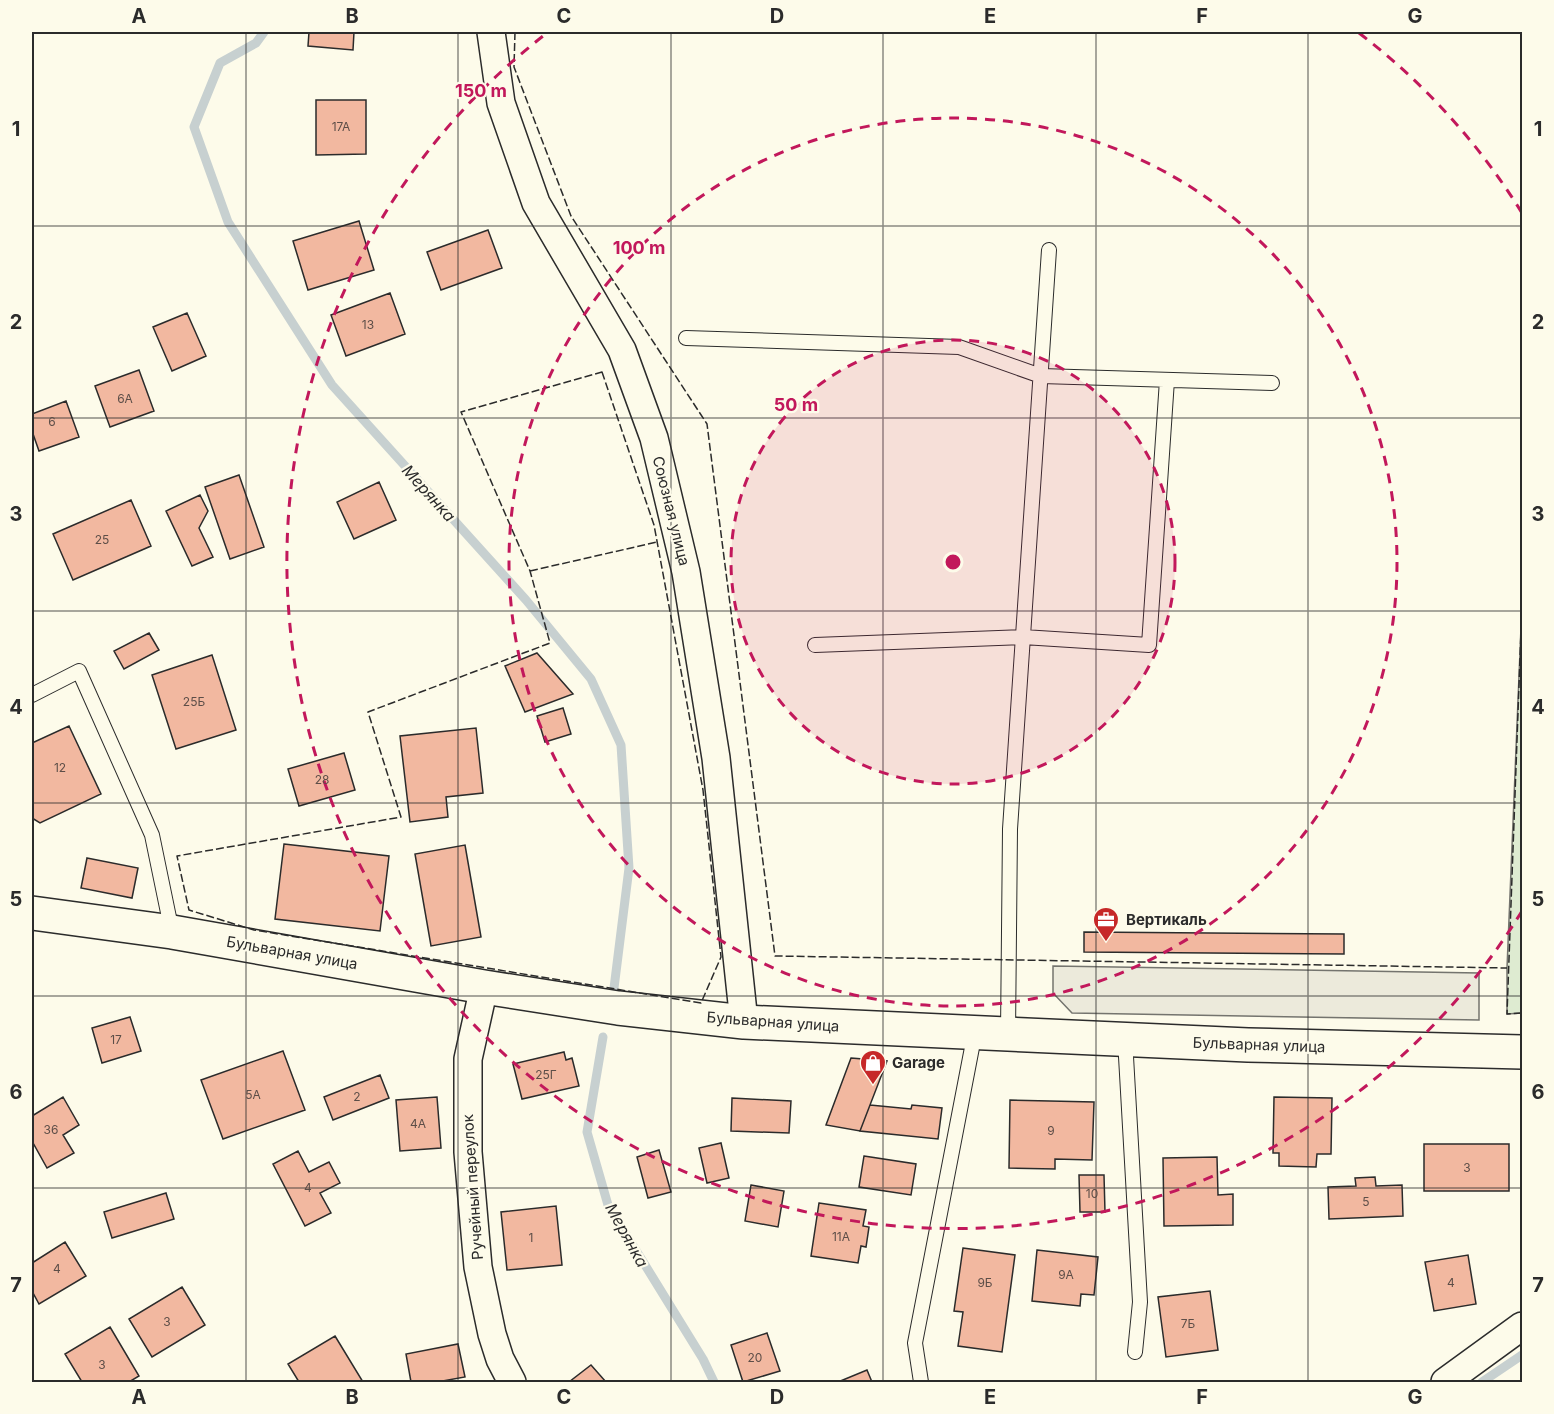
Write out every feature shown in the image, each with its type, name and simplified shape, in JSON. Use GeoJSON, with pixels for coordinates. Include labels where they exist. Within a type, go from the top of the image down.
{"type":"FeatureCollection","features":[{"type":"Feature","properties":{"kind":"street","name":"Союзная улица"},"geometry":{"type":"LineString","coordinates":[[491,32],[501,103],[536,203],[622,350],[654,438],[686,572],[716,758],[744,1022]]}},
{"type":"Feature","properties":{"kind":"street","name":"Бульварная улица"},"geometry":{"type":"LineString","coordinates":[[32,913],[172,932],[484,987],[618,1008],[744,1022],[1248,1045],[1522,1052]]}},
{"type":"Feature","properties":{"kind":"street","name":"Ручейный переулок"},"geometry":{"type":"LineString","coordinates":[[484,987],[468,1059],[468,1152],[478,1267],[492,1334],[500,1359],[512,1383]]}},
{"type":"Feature","properties":{"kind":"street"},"geometry":{"type":"LineString","coordinates":[[1445,1383],[1522,1326]]}},
{"type":"Feature","properties":{"kind":"lane"},"geometry":{"type":"LineString","coordinates":[[1008,1034],[1010,829],[1049,250]]}},
{"type":"Feature","properties":{"kind":"lane"},"geometry":{"type":"LineString","coordinates":[[686,338],[959,347],[1041,376],[1272,383]]}},
{"type":"Feature","properties":{"kind":"lane"},"geometry":{"type":"LineString","coordinates":[[815,645],[1023,637],[1149,645],[1167,380]]}},
{"type":"Feature","properties":{"kind":"lane"},"geometry":{"type":"LineString","coordinates":[[32,695],[79,671],[152,835],[172,932]]}},
{"type":"Feature","properties":{"kind":"lane"},"geometry":{"type":"LineString","coordinates":[[921,1383],[915,1343],[975,1032]]}},
{"type":"Feature","properties":{"kind":"lane"},"geometry":{"type":"LineString","coordinates":[[1125,1039],[1140,1302],[1135,1352]]}},
{"type":"Feature","properties":{"kind":"green space"},"geometry":{"type":"Polygon","coordinates":[[[1522,603],[1522,1013],[1507,1014],[1507,968],[1522,603]]]}},
{"type":"Feature","properties":{"kind":"shaded area"},"geometry":{"type":"Polygon","coordinates":[[[1053,966],[1479,973],[1479,1020],[1072,1013],[1053,993],[1053,966]]]}},
{"type":"Feature","properties":{"kind":"building"},"geometry":{"type":"Polygon","coordinates":[[[309,32],[354,32],[353,50],[308,46],[309,32]]]}},
{"type":"Feature","properties":{"kind":"building"},"geometry":{"type":"Polygon","coordinates":[[[316,100],[366,100],[366,154],[316,155],[316,100]]]}},
{"type":"Feature","properties":{"kind":"building"},"geometry":{"type":"Polygon","coordinates":[[[359,221],[374,270],[308,290],[293,241],[359,221]]]}},
{"type":"Feature","properties":{"kind":"building"},"geometry":{"type":"Polygon","coordinates":[[[488,230],[502,268],[441,290],[427,252],[488,230]]]}},
{"type":"Feature","properties":{"kind":"building"},"geometry":{"type":"Polygon","coordinates":[[[390,293],[405,334],[346,356],[331,315],[390,293]]]}},
{"type":"Feature","properties":{"kind":"building"},"geometry":{"type":"Polygon","coordinates":[[[187,313],[206,356],[172,371],[153,327],[187,313]]]}},
{"type":"Feature","properties":{"kind":"building"},"geometry":{"type":"Polygon","coordinates":[[[139,370],[154,411],[110,427],[95,386],[139,370]]]}},
{"type":"Feature","properties":{"kind":"building"},"geometry":{"type":"Polygon","coordinates":[[[66,401],[79,437],[39,451],[32,431],[32,414],[66,401]]]}},
{"type":"Feature","properties":{"kind":"building"},"geometry":{"type":"Polygon","coordinates":[[[239,475],[264,547],[230,559],[205,487],[239,475]]]}},
{"type":"Feature","properties":{"kind":"building"},"geometry":{"type":"Polygon","coordinates":[[[379,482],[396,520],[354,539],[337,502],[379,482]]]}},
{"type":"Feature","properties":{"kind":"building"},"geometry":{"type":"Polygon","coordinates":[[[200,495],[208,511],[199,528],[213,557],[192,566],[166,511],[200,495]]]}},
{"type":"Feature","properties":{"kind":"building"},"geometry":{"type":"Polygon","coordinates":[[[131,500],[151,546],[73,580],[53,534],[131,500]]]}},
{"type":"Feature","properties":{"kind":"building"},"geometry":{"type":"Polygon","coordinates":[[[149,633],[159,650],[124,669],[114,651],[149,633]]]}},
{"type":"Feature","properties":{"kind":"building"},"geometry":{"type":"Polygon","coordinates":[[[537,653],[573,694],[525,712],[505,666],[537,653]]]}},
{"type":"Feature","properties":{"kind":"building"},"geometry":{"type":"Polygon","coordinates":[[[212,655],[236,730],[176,749],[152,675],[212,655]]]}},
{"type":"Feature","properties":{"kind":"building"},"geometry":{"type":"Polygon","coordinates":[[[563,708],[571,734],[545,742],[537,716],[563,708]]]}},
{"type":"Feature","properties":{"kind":"building"},"geometry":{"type":"Polygon","coordinates":[[[69,726],[101,794],[40,823],[32,818],[32,743],[69,726]]]}},
{"type":"Feature","properties":{"kind":"building"},"geometry":{"type":"Polygon","coordinates":[[[476,728],[483,793],[446,797],[448,817],[410,822],[400,736],[476,728]]]}},
{"type":"Feature","properties":{"kind":"building"},"geometry":{"type":"Polygon","coordinates":[[[344,753],[355,790],[299,806],[288,769],[344,753]]]}},
{"type":"Feature","properties":{"kind":"building"},"geometry":{"type":"Polygon","coordinates":[[[284,844],[389,856],[380,931],[275,919],[284,844]]]}},
{"type":"Feature","properties":{"kind":"building"},"geometry":{"type":"Polygon","coordinates":[[[465,845],[481,937],[431,946],[415,854],[465,845]]]}},
{"type":"Feature","properties":{"kind":"building"},"geometry":{"type":"Polygon","coordinates":[[[87,858],[138,868],[132,898],[81,888],[87,858]]]}},
{"type":"Feature","properties":{"kind":"building"},"geometry":{"type":"Polygon","coordinates":[[[1084,932],[1344,934],[1344,954],[1084,952],[1084,932]]]}},
{"type":"Feature","properties":{"kind":"building"},"geometry":{"type":"Polygon","coordinates":[[[130,1017],[141,1051],[102,1063],[92,1028],[130,1017]]]}},
{"type":"Feature","properties":{"kind":"building"},"geometry":{"type":"Polygon","coordinates":[[[283,1051],[305,1110],[223,1139],[201,1080],[283,1051]]]}},
{"type":"Feature","properties":{"kind":"building"},"geometry":{"type":"Polygon","coordinates":[[[564,1052],[566,1060],[572,1058],[579,1086],[522,1099],[513,1064],[564,1052]]]}},
{"type":"Feature","properties":{"kind":"building"},"geometry":{"type":"Polygon","coordinates":[[[851,1058],[887,1061],[860,1131],[826,1125],[851,1058]]]}},
{"type":"Feature","properties":{"kind":"building"},"geometry":{"type":"Polygon","coordinates":[[[380,1075],[389,1098],[333,1120],[324,1097],[380,1075]]]}},
{"type":"Feature","properties":{"kind":"building"},"geometry":{"type":"Polygon","coordinates":[[[63,1097],[79,1125],[63,1135],[74,1153],[47,1168],[32,1141],[32,1116],[63,1097]]]}},
{"type":"Feature","properties":{"kind":"building"},"geometry":{"type":"Polygon","coordinates":[[[437,1097],[441,1148],[400,1151],[396,1100],[437,1097]]]}},
{"type":"Feature","properties":{"kind":"building"},"geometry":{"type":"Polygon","coordinates":[[[1274,1097],[1332,1098],[1331,1154],[1317,1154],[1316,1167],[1279,1166],[1279,1153],[1273,1153],[1274,1097]]]}},
{"type":"Feature","properties":{"kind":"building"},"geometry":{"type":"Polygon","coordinates":[[[732,1098],[791,1101],[789,1133],[731,1131],[732,1098]]]}},
{"type":"Feature","properties":{"kind":"building"},"geometry":{"type":"Polygon","coordinates":[[[1010,1100],[1094,1102],[1092,1160],[1055,1159],[1055,1169],[1009,1168],[1010,1100]]]}},
{"type":"Feature","properties":{"kind":"building"},"geometry":{"type":"Polygon","coordinates":[[[870,1105],[911,1109],[912,1105],[942,1108],[938,1139],[860,1131],[870,1105]]]}},
{"type":"Feature","properties":{"kind":"building"},"geometry":{"type":"Polygon","coordinates":[[[721,1143],[729,1178],[707,1183],[699,1148],[721,1143]]]}},
{"type":"Feature","properties":{"kind":"building"},"geometry":{"type":"Polygon","coordinates":[[[1424,1144],[1509,1144],[1509,1191],[1424,1191],[1424,1144]]]}},
{"type":"Feature","properties":{"kind":"building"},"geometry":{"type":"Polygon","coordinates":[[[659,1150],[671,1192],[648,1198],[637,1157],[659,1150]]]}},
{"type":"Feature","properties":{"kind":"building"},"geometry":{"type":"Polygon","coordinates":[[[298,1151],[309,1172],[329,1162],[340,1183],[320,1193],[331,1213],[305,1226],[273,1164],[298,1151]]]}},
{"type":"Feature","properties":{"kind":"building"},"geometry":{"type":"Polygon","coordinates":[[[864,1156],[916,1164],[911,1195],[859,1187],[864,1156]]]}},
{"type":"Feature","properties":{"kind":"building"},"geometry":{"type":"Polygon","coordinates":[[[1217,1157],[1218,1195],[1233,1194],[1233,1225],[1164,1226],[1163,1158],[1217,1157]]]}},
{"type":"Feature","properties":{"kind":"building"},"geometry":{"type":"Polygon","coordinates":[[[1079,1175],[1104,1175],[1105,1212],[1080,1212],[1079,1175]]]}},
{"type":"Feature","properties":{"kind":"building"},"geometry":{"type":"Polygon","coordinates":[[[1375,1177],[1376,1186],[1402,1185],[1403,1216],[1329,1219],[1328,1187],[1356,1186],[1355,1178],[1375,1177]]]}},
{"type":"Feature","properties":{"kind":"building"},"geometry":{"type":"Polygon","coordinates":[[[751,1185],[784,1191],[778,1227],[745,1221],[751,1185]]]}},
{"type":"Feature","properties":{"kind":"building"},"geometry":{"type":"Polygon","coordinates":[[[166,1193],[174,1219],[112,1238],[104,1212],[166,1193]]]}},
{"type":"Feature","properties":{"kind":"building"},"geometry":{"type":"Polygon","coordinates":[[[819,1203],[866,1210],[863,1226],[869,1227],[866,1247],[861,1246],[858,1263],[811,1256],[819,1203]]]}},
{"type":"Feature","properties":{"kind":"building"},"geometry":{"type":"Polygon","coordinates":[[[556,1206],[562,1265],[507,1270],[501,1212],[556,1206]]]}},
{"type":"Feature","properties":{"kind":"building"},"geometry":{"type":"Polygon","coordinates":[[[65,1242],[86,1276],[39,1304],[32,1291],[32,1263],[65,1242]]]}},
{"type":"Feature","properties":{"kind":"building"},"geometry":{"type":"Polygon","coordinates":[[[963,1248],[1015,1255],[1002,1352],[958,1346],[963,1312],[954,1311],[963,1248]]]}},
{"type":"Feature","properties":{"kind":"building"},"geometry":{"type":"Polygon","coordinates":[[[1037,1250],[1098,1257],[1094,1295],[1081,1294],[1080,1306],[1032,1301],[1037,1250]]]}},
{"type":"Feature","properties":{"kind":"building"},"geometry":{"type":"Polygon","coordinates":[[[1468,1255],[1476,1304],[1434,1311],[1425,1262],[1468,1255]]]}},
{"type":"Feature","properties":{"kind":"building"},"geometry":{"type":"Polygon","coordinates":[[[182,1287],[205,1325],[152,1357],[129,1319],[182,1287]]]}},
{"type":"Feature","properties":{"kind":"building"},"geometry":{"type":"Polygon","coordinates":[[[1210,1291],[1218,1350],[1166,1357],[1158,1297],[1210,1291]]]}},
{"type":"Feature","properties":{"kind":"building"},"geometry":{"type":"Polygon","coordinates":[[[110,1327],[139,1376],[129,1382],[82,1382],[65,1354],[110,1327]]]}},
{"type":"Feature","properties":{"kind":"building"},"geometry":{"type":"Polygon","coordinates":[[[767,1333],[780,1371],[743,1382],[731,1345],[767,1333]]]}},
{"type":"Feature","properties":{"kind":"building"},"geometry":{"type":"Polygon","coordinates":[[[335,1336],[363,1382],[299,1382],[288,1364],[335,1336]]]}},
{"type":"Feature","properties":{"kind":"building"},"geometry":{"type":"Polygon","coordinates":[[[458,1344],[465,1377],[437,1382],[411,1382],[406,1354],[458,1344]]]}},
{"type":"Feature","properties":{"kind":"building"},"geometry":{"type":"Polygon","coordinates":[[[591,1365],[606,1382],[569,1382],[591,1365]]]}},
{"type":"Feature","properties":{"kind":"building"},"geometry":{"type":"Polygon","coordinates":[[[867,1370],[872,1382],[838,1382],[867,1370]]]}},
{"type":"Feature","properties":{"kind":"waterway","name":"Мерянка"},"geometry":{"type":"LineString","coordinates":[[264,32],[256,43],[220,63],[194,127],[228,222],[332,385],[526,600],[591,679],[621,745],[629,868],[614,988]]}},
{"type":"Feature","properties":{"kind":"waterway","name":"Мерянка"},"geometry":{"type":"LineString","coordinates":[[603,1037],[587,1132],[608,1205],[703,1359],[714,1382]]}},
{"type":"Feature","properties":{"kind":"waterway"},"geometry":{"type":"LineString","coordinates":[[1482,1382],[1522,1355]]}},
{"type":"Feature","properties":{"kind":"fence"},"geometry":{"type":"LineString","coordinates":[[515,32],[514,67],[571,216],[707,424],[775,956],[1507,968]]}},
{"type":"Feature","properties":{"kind":"fence"},"geometry":{"type":"LineString","coordinates":[[602,372],[654,525],[703,790],[721,957],[701,1003],[254,930],[189,910],[177,856],[401,817],[368,712],[550,643],[530,571],[461,412],[602,372]]}},
{"type":"Feature","properties":{"kind":"fence"},"geometry":{"type":"LineString","coordinates":[[530,571],[657,542]]}},
{"type":"Feature","properties":{"kind":"fence"},"geometry":{"type":"LineString","coordinates":[[1522,603],[1507,1014],[1522,1013]]}},
{"type":"Feature","properties":{"kind":"place","name":"Вертикаль"},"geometry":{"type":"Point","coordinates":[1106,943]}},
{"type":"Feature","properties":{"kind":"place","name":"Garage"},"geometry":{"type":"Point","coordinates":[873,1086]}}]}
